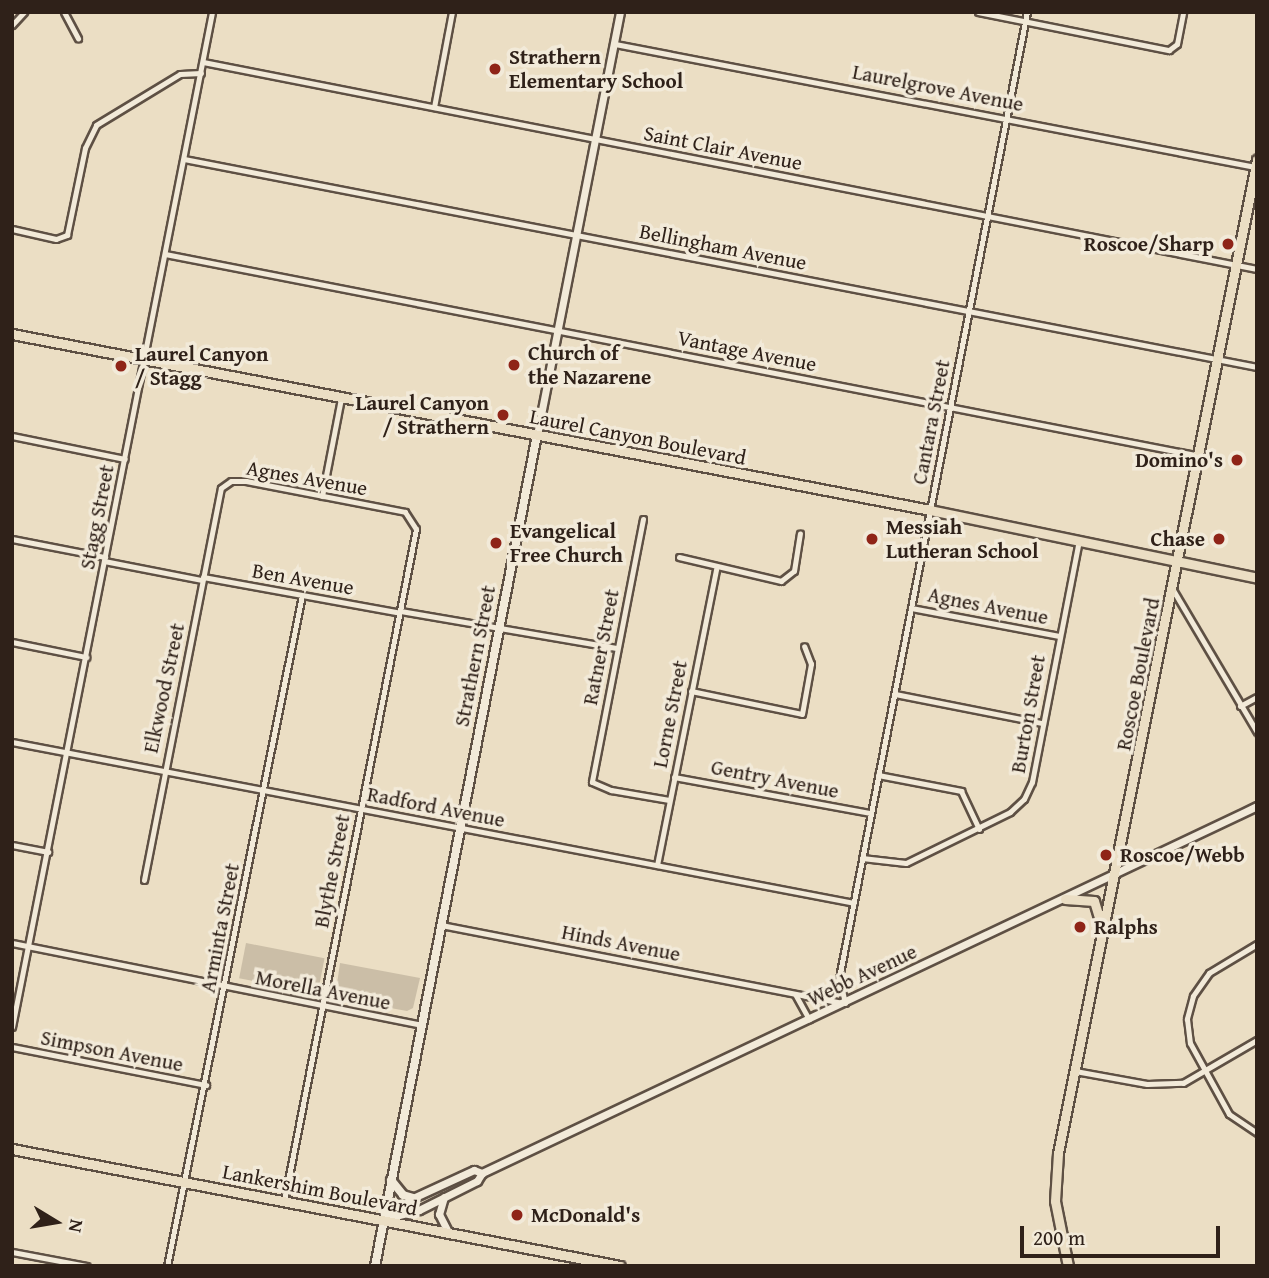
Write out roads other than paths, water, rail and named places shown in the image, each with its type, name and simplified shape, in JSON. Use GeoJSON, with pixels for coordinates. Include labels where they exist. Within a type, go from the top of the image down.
{"type":"FeatureCollection","features":[{"type":"Feature","properties":{"kind":"main road","name":"Roscoe Boulevard"},"geometry":{"type":"LineString","coordinates":[[1068,1266],[1055,1196],[1075,1071],[1200,456],[1256,163]]}},
{"type":"Feature","properties":{"kind":"main road","name":"Laurel Canyon Boulevard"},"geometry":{"type":"LineString","coordinates":[[12,334],[1079,539],[1257,578]]}},
{"type":"Feature","properties":{"kind":"main road","name":"Strathern Street"},"geometry":{"type":"LineString","coordinates":[[375,1266],[537,435]]}},
{"type":"Feature","properties":{"kind":"main road"},"geometry":{"type":"LineString","coordinates":[[1065,899],[1097,904],[1103,933]]}},
{"type":"Feature","properties":{"kind":"main road","name":"Lankershim Boulevard"},"geometry":{"type":"LineString","coordinates":[[12,1149],[620,1266]]}},
{"type":"Feature","properties":{"kind":"main road"},"geometry":{"type":"LineString","coordinates":[[391,1180],[403,1195],[413,1198]]}},
{"type":"Feature","properties":{"kind":"street"},"geometry":{"type":"LineString","coordinates":[[12,25],[24,12]]}},
{"type":"Feature","properties":{"kind":"street"},"geometry":{"type":"LineString","coordinates":[[64,12],[78,38]]}},
{"type":"Feature","properties":{"kind":"street","name":"Stagg Street"},"geometry":{"type":"LineString","coordinates":[[12,1027],[212,12]]}},
{"type":"Feature","properties":{"kind":"street"},"geometry":{"type":"LineString","coordinates":[[434,107],[452,12]]}},
{"type":"Feature","properties":{"kind":"street","name":"Strathern Street"},"geometry":{"type":"LineString","coordinates":[[537,435],[620,12]]}},
{"type":"Feature","properties":{"kind":"street"},"geometry":{"type":"LineString","coordinates":[[978,12],[1170,50],[1177,44],[1183,12]]}},
{"type":"Feature","properties":{"kind":"street","name":"Cantara Street"},"geometry":{"type":"LineString","coordinates":[[845,1003],[839,978],[1027,12]]}},
{"type":"Feature","properties":{"kind":"street","name":"Laurelgrove Avenue"},"geometry":{"type":"LineString","coordinates":[[615,44],[1256,163]]}},
{"type":"Feature","properties":{"kind":"street","name":"Saint Clair Avenue"},"geometry":{"type":"LineString","coordinates":[[203,62],[1257,269]]}},
{"type":"Feature","properties":{"kind":"street"},"geometry":{"type":"LineString","coordinates":[[12,229],[55,239],[71,228],[85,148],[96,125],[180,74],[201,73]]}},
{"type":"Feature","properties":{"kind":"street","name":"Bellingham Avenue"},"geometry":{"type":"LineString","coordinates":[[184,159],[1257,367]]}},
{"type":"Feature","properties":{"kind":"street","name":"Vantage Avenue"},"geometry":{"type":"LineString","coordinates":[[165,254],[1200,456]]}},
{"type":"Feature","properties":{"kind":"street"},"geometry":{"type":"LineString","coordinates":[[322,496],[341,398]]}},
{"type":"Feature","properties":{"kind":"street"},"geometry":{"type":"LineString","coordinates":[[12,436],[125,458]]}},
{"type":"Feature","properties":{"kind":"street","name":"Agnes Avenue"},"geometry":{"type":"LineString","coordinates":[[218,503],[221,488],[235,480],[405,512]]}},
{"type":"Feature","properties":{"kind":"street","name":"Elkwood Street"},"geometry":{"type":"LineString","coordinates":[[144,880],[163,771],[218,503]]}},
{"type":"Feature","properties":{"kind":"street","name":"Blythe Street"},"geometry":{"type":"LineString","coordinates":[[284,1201],[416,529],[405,512]]}},
{"type":"Feature","properties":{"kind":"street","name":"Ratner Street"},"geometry":{"type":"LineString","coordinates":[[643,519],[592,782],[611,790],[669,800]]}},
{"type":"Feature","properties":{"kind":"street"},"geometry":{"type":"LineString","coordinates":[[679,557],[716,569],[780,581],[790,578],[800,533]]}},
{"type":"Feature","properties":{"kind":"street","name":"Ben Avenue"},"geometry":{"type":"LineString","coordinates":[[12,539],[203,579],[617,648]]}},
{"type":"Feature","properties":{"kind":"street","name":"Burton Street"},"geometry":{"type":"LineString","coordinates":[[862,858],[906,863],[979,829],[1024,799],[1032,782],[1079,539]]}},
{"type":"Feature","properties":{"kind":"street","name":"Lorne Street"},"geometry":{"type":"LineString","coordinates":[[657,865],[716,569]]}},
{"type":"Feature","properties":{"kind":"street"},"geometry":{"type":"LineString","coordinates":[[1173,590],[1257,732]]}},
{"type":"Feature","properties":{"kind":"street","name":"Arminta Street"},"geometry":{"type":"LineString","coordinates":[[167,1266],[206,1085],[302,595]]}},
{"type":"Feature","properties":{"kind":"street","name":"Agnes Avenue"},"geometry":{"type":"LineString","coordinates":[[911,608],[1059,636]]}},
{"type":"Feature","properties":{"kind":"street"},"geometry":{"type":"LineString","coordinates":[[12,642],[86,657]]}},
{"type":"Feature","properties":{"kind":"street"},"geometry":{"type":"LineString","coordinates":[[691,691],[802,714],[811,664],[804,646]]}},
{"type":"Feature","properties":{"kind":"street"},"geometry":{"type":"LineString","coordinates":[[895,694],[1042,723]]}},
{"type":"Feature","properties":{"kind":"street"},"geometry":{"type":"LineString","coordinates":[[1240,706],[1257,697]]}},
{"type":"Feature","properties":{"kind":"street","name":"Radford Avenue"},"geometry":{"type":"LineString","coordinates":[[12,742],[854,903]]}},
{"type":"Feature","properties":{"kind":"street"},"geometry":{"type":"LineString","coordinates":[[878,775],[961,791],[979,829]]}},
{"type":"Feature","properties":{"kind":"street","name":"Gentry Avenue"},"geometry":{"type":"LineString","coordinates":[[674,776],[871,813]]}},
{"type":"Feature","properties":{"kind":"street","name":"Webb Avenue"},"geometry":{"type":"LineString","coordinates":[[383,1219],[419,1210],[482,1173],[1257,807]]}},
{"type":"Feature","properties":{"kind":"street"},"geometry":{"type":"LineString","coordinates":[[12,845],[48,852]]}},
{"type":"Feature","properties":{"kind":"street","name":"Hinds Avenue"},"geometry":{"type":"LineString","coordinates":[[441,925],[845,1003]]}},
{"type":"Feature","properties":{"kind":"street","name":"Morella Avenue"},"geometry":{"type":"LineString","coordinates":[[12,943],[421,1025]]}},
{"type":"Feature","properties":{"kind":"street"},"geometry":{"type":"LineString","coordinates":[[1257,944],[1209,973],[1194,996],[1187,1029],[1204,1071],[1229,1114],[1257,1133]]}},
{"type":"Feature","properties":{"kind":"street"},"geometry":{"type":"LineString","coordinates":[[795,993],[808,1019]]}},
{"type":"Feature","properties":{"kind":"street"},"geometry":{"type":"LineString","coordinates":[[1075,1071],[1164,1085],[1183,1083],[1257,1040]]}},
{"type":"Feature","properties":{"kind":"street","name":"Simpson Avenue"},"geometry":{"type":"LineString","coordinates":[[12,1047],[206,1085]]}},
{"type":"Feature","properties":{"kind":"street","name":"Webb Avenue"},"geometry":{"type":"LineString","coordinates":[[383,1219],[413,1198],[474,1170],[482,1173]]}},
{"type":"Feature","properties":{"kind":"street"},"geometry":{"type":"LineString","coordinates":[[445,1196],[439,1214],[448,1232]]}},
{"type":"Feature","properties":{"kind":"street"},"geometry":{"type":"LineString","coordinates":[[12,1251],[87,1266]]}},
{"type":"Feature","properties":{"kind":"place","name":"Strathern Elementary School"},"geometry":{"type":"Point","coordinates":[495,69]}},
{"type":"Feature","properties":{"kind":"place","name":"Roscoe/Sharp"},"geometry":{"type":"Point","coordinates":[1228,244]}},
{"type":"Feature","properties":{"kind":"place","name":"Church of the Nazarene"},"geometry":{"type":"Point","coordinates":[514,365]}},
{"type":"Feature","properties":{"kind":"place","name":"Laurel Canyon / Stagg"},"geometry":{"type":"Point","coordinates":[121,366]}},
{"type":"Feature","properties":{"kind":"place","name":"Laurel Canyon / Strathern"},"geometry":{"type":"Point","coordinates":[503,415]}},
{"type":"Feature","properties":{"kind":"place","name":"Domino's"},"geometry":{"type":"Point","coordinates":[1237,460]}},
{"type":"Feature","properties":{"kind":"place","name":"Messiah Lutheran School"},"geometry":{"type":"Point","coordinates":[872,539]}},
{"type":"Feature","properties":{"kind":"place","name":"Chase"},"geometry":{"type":"Point","coordinates":[1219,539]}},
{"type":"Feature","properties":{"kind":"place","name":"Evangelical Free Church"},"geometry":{"type":"Point","coordinates":[496,543]}},
{"type":"Feature","properties":{"kind":"place","name":"Roscoe/Webb"},"geometry":{"type":"Point","coordinates":[1106,855]}},
{"type":"Feature","properties":{"kind":"place","name":"Ralphs"},"geometry":{"type":"Point","coordinates":[1080,927]}},
{"type":"Feature","properties":{"kind":"place","name":"McDonald's"},"geometry":{"type":"Point","coordinates":[517,1215]}}]}
